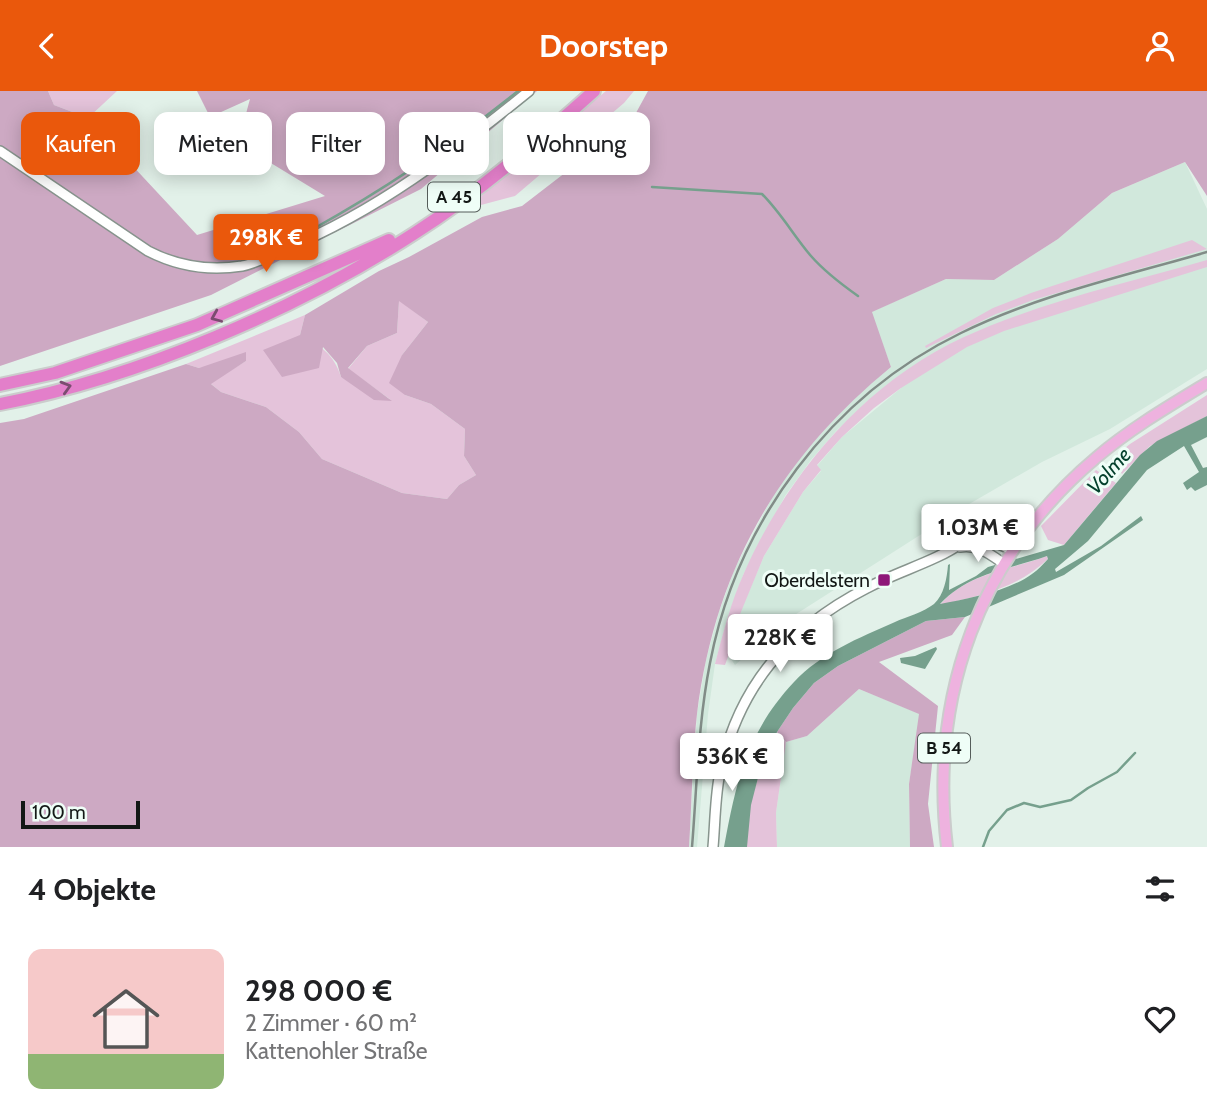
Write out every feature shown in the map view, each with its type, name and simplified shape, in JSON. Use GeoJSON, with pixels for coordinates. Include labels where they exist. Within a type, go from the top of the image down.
{"type":"FeatureCollection","features":[{"type":"Feature","properties":{"kind":"highway","name":"A 45"},"geometry":{"type":"LineString","coordinates":[[0,385],[55,373],[197,325],[377,247],[414,226],[481,177],[584,91]]}},
{"type":"Feature","properties":{"kind":"highway","name":"A 45"},"geometry":{"type":"LineString","coordinates":[[0,404],[135,367],[202,342],[314,291],[394,247],[474,192],[548,132],[593,91]]}},
{"type":"Feature","properties":{"kind":"main road","name":"B 54"},"geometry":{"type":"LineString","coordinates":[[947,847],[943,793],[945,733],[956,677],[978,616],[1004,564],[1062,491],[1098,456],[1137,427],[1207,383]]}},
{"type":"Feature","properties":{"kind":"street"},"geometry":{"type":"LineString","coordinates":[[0,151],[161,257],[204,267],[240,266],[296,245],[361,211],[446,156],[529,91]]}},
{"type":"Feature","properties":{"kind":"street"},"geometry":{"type":"LineString","coordinates":[[713,847],[717,790],[730,736],[742,707],[776,655],[802,630],[847,599],[969,540],[983,539],[1013,551]]}},
{"type":"Feature","properties":{"kind":"street"},"geometry":{"type":"LineString","coordinates":[[955,548],[974,546],[1004,564]]}},
{"type":"Feature","properties":{"kind":"shaded area"},"geometry":{"type":"Polygon","coordinates":[[[0,91],[48,91],[54,105],[72,112],[21,112],[21,175],[140,174],[197,235],[325,196],[291,175],[385,175],[385,112],[286,112],[286,172],[272,164],[272,112],[246,112],[250,99],[221,112],[208,112],[197,91],[537,91],[512,112],[503,112],[503,120],[489,132],[489,112],[399,112],[399,175],[438,175],[421,189],[211,295],[0,366],[0,91]]]}},
{"type":"Feature","properties":{"kind":"shaded area"},"geometry":{"type":"Polygon","coordinates":[[[48,91],[117,91],[94,112],[72,112],[54,105],[48,91]]]}},
{"type":"Feature","properties":{"kind":"shaded area"},"geometry":{"type":"Polygon","coordinates":[[[606,91],[634,91],[613,112],[581,112],[606,91]]]}},
{"type":"Feature","properties":{"kind":"shaded area"},"geometry":{"type":"Polygon","coordinates":[[[648,91],[1207,91],[1207,196],[1185,162],[1112,193],[1058,239],[994,280],[946,279],[872,312],[891,367],[851,402],[785,479],[759,521],[737,565],[719,612],[706,661],[697,714],[689,847],[0,847],[0,423],[24,419],[186,364],[199,368],[246,352],[246,361],[211,384],[221,392],[266,407],[299,432],[322,459],[402,493],[447,499],[459,485],[476,475],[464,456],[465,429],[431,404],[405,395],[389,383],[402,355],[428,322],[399,301],[397,333],[367,346],[348,368],[392,401],[374,400],[341,377],[337,363],[323,347],[319,368],[282,377],[263,350],[300,335],[305,315],[379,271],[482,217],[522,206],[562,175],[650,175],[650,112],[636,112],[648,91]]]}},
{"type":"Feature","properties":{"kind":"shaded area"},"geometry":{"type":"Polygon","coordinates":[[[1185,162],[1207,209],[1207,369],[1110,429],[1042,462],[964,507],[790,618],[735,665],[729,656],[733,643],[728,641],[764,556],[803,492],[821,471],[817,466],[842,437],[901,388],[897,379],[838,429],[785,496],[744,573],[728,616],[715,664],[708,714],[697,847],[689,847],[697,714],[706,660],[719,612],[735,568],[776,490],[804,452],[834,419],[891,367],[871,312],[946,279],[994,280],[1058,239],[1112,193],[1185,162]]]}},
{"type":"Feature","properties":{"kind":"shaded area"},"geometry":{"type":"Polygon","coordinates":[[[506,175],[540,175],[515,196],[466,209],[506,175]]]}},
{"type":"Feature","properties":{"kind":"shaded area"},"geometry":{"type":"Polygon","coordinates":[[[1192,240],[1207,249],[1033,300],[996,314],[926,348],[925,346],[993,308],[1192,240]]]}},
{"type":"Feature","properties":{"kind":"shaded area"},"geometry":{"type":"Polygon","coordinates":[[[1207,260],[1207,267],[1004,331],[967,347],[874,408],[842,437],[817,465],[821,470],[803,492],[764,556],[729,641],[733,643],[725,665],[715,664],[739,584],[762,536],[783,501],[833,435],[894,379],[928,356],[964,337],[1023,313],[1207,260]]]}},
{"type":"Feature","properties":{"kind":"shaded area"},"geometry":{"type":"Polygon","coordinates":[[[399,300],[428,322],[402,355],[405,395],[431,404],[465,429],[464,456],[476,475],[459,485],[447,499],[402,493],[322,459],[299,432],[266,407],[221,392],[210,383],[246,361],[199,368],[186,364],[305,315],[300,335],[325,351],[341,377],[391,400],[348,369],[367,346],[397,333],[399,300]]]}},
{"type":"Feature","properties":{"kind":"shaded area"},"geometry":{"type":"Polygon","coordinates":[[[1207,395],[1207,416],[1150,446],[1122,474],[1111,459],[1207,395]]]}},
{"type":"Feature","properties":{"kind":"shaded area"},"geometry":{"type":"Polygon","coordinates":[[[1207,416],[1207,437],[1191,445],[1203,468],[1207,467],[1207,485],[1195,491],[1191,487],[1187,490],[1183,483],[1199,472],[1184,446],[1147,470],[1088,541],[1055,569],[1056,572],[1101,546],[1141,516],[1143,520],[1064,575],[965,617],[926,621],[838,666],[814,683],[777,732],[759,774],[751,805],[747,847],[724,847],[739,779],[754,739],[778,701],[794,682],[841,647],[934,604],[943,591],[948,565],[950,564],[949,590],[988,567],[1064,545],[1140,455],[1157,441],[1207,416]],[[1047,556],[977,578],[952,593],[940,604],[988,594],[1012,585],[1023,580],[1048,559],[1047,556]]]}},
{"type":"Feature","properties":{"kind":"shaded area"},"geometry":{"type":"Polygon","coordinates":[[[1096,470],[1116,483],[1064,545],[1048,540],[1041,526],[1096,470]]]}},
{"type":"Feature","properties":{"kind":"shaded area"},"geometry":{"type":"Polygon","coordinates":[[[1047,556],[1048,559],[1036,569],[1011,584],[940,605],[962,586],[976,579],[1047,556]]]}},
{"type":"Feature","properties":{"kind":"shaded area"},"geometry":{"type":"Polygon","coordinates":[[[965,617],[952,635],[879,662],[938,706],[928,804],[934,847],[910,847],[909,784],[919,714],[859,689],[807,736],[786,742],[777,732],[814,683],[838,666],[926,621],[965,617]]]}},
{"type":"Feature","properties":{"kind":"shaded area"},"geometry":{"type":"Polygon","coordinates":[[[936,647],[925,669],[901,663],[900,658],[915,656],[936,647]]]}},
{"type":"Feature","properties":{"kind":"shaded area"},"geometry":{"type":"Polygon","coordinates":[[[859,689],[920,714],[909,784],[910,847],[777,847],[776,813],[786,742],[807,736],[859,689]]]}},
{"type":"Feature","properties":{"kind":"shaded area"},"geometry":{"type":"Polygon","coordinates":[[[777,732],[786,742],[776,813],[777,847],[747,847],[751,803],[777,732]]]}},
{"type":"Feature","properties":{"kind":"waterway"},"geometry":{"type":"LineString","coordinates":[[304,231],[313,229],[393,181],[444,147],[518,91]]}},
{"type":"Feature","properties":{"kind":"waterway"},"geometry":{"type":"LineString","coordinates":[[652,187],[762,194],[816,262],[858,296]]}},
{"type":"Feature","properties":{"kind":"waterway"},"geometry":{"type":"LineString","coordinates":[[983,847],[989,831],[1007,810],[1024,803],[1040,807],[1071,800],[1117,772],[1135,753]]}},
{"type":"Feature","properties":{"kind":"railway"},"geometry":{"type":"LineString","coordinates":[[692,847],[703,708],[710,663],[723,611],[742,561],[767,513],[797,469],[832,428],[871,391],[914,359],[961,333],[1051,297],[1207,252]]}},
{"type":"Feature","properties":{"kind":"place","name":"Oberdelstern"},"geometry":{"type":"Point","coordinates":[884,580]}},
{"type":"Feature","properties":{"kind":"water label","name":"Volme"},"geometry":{"type":"Point","coordinates":[1109,471]}}]}
